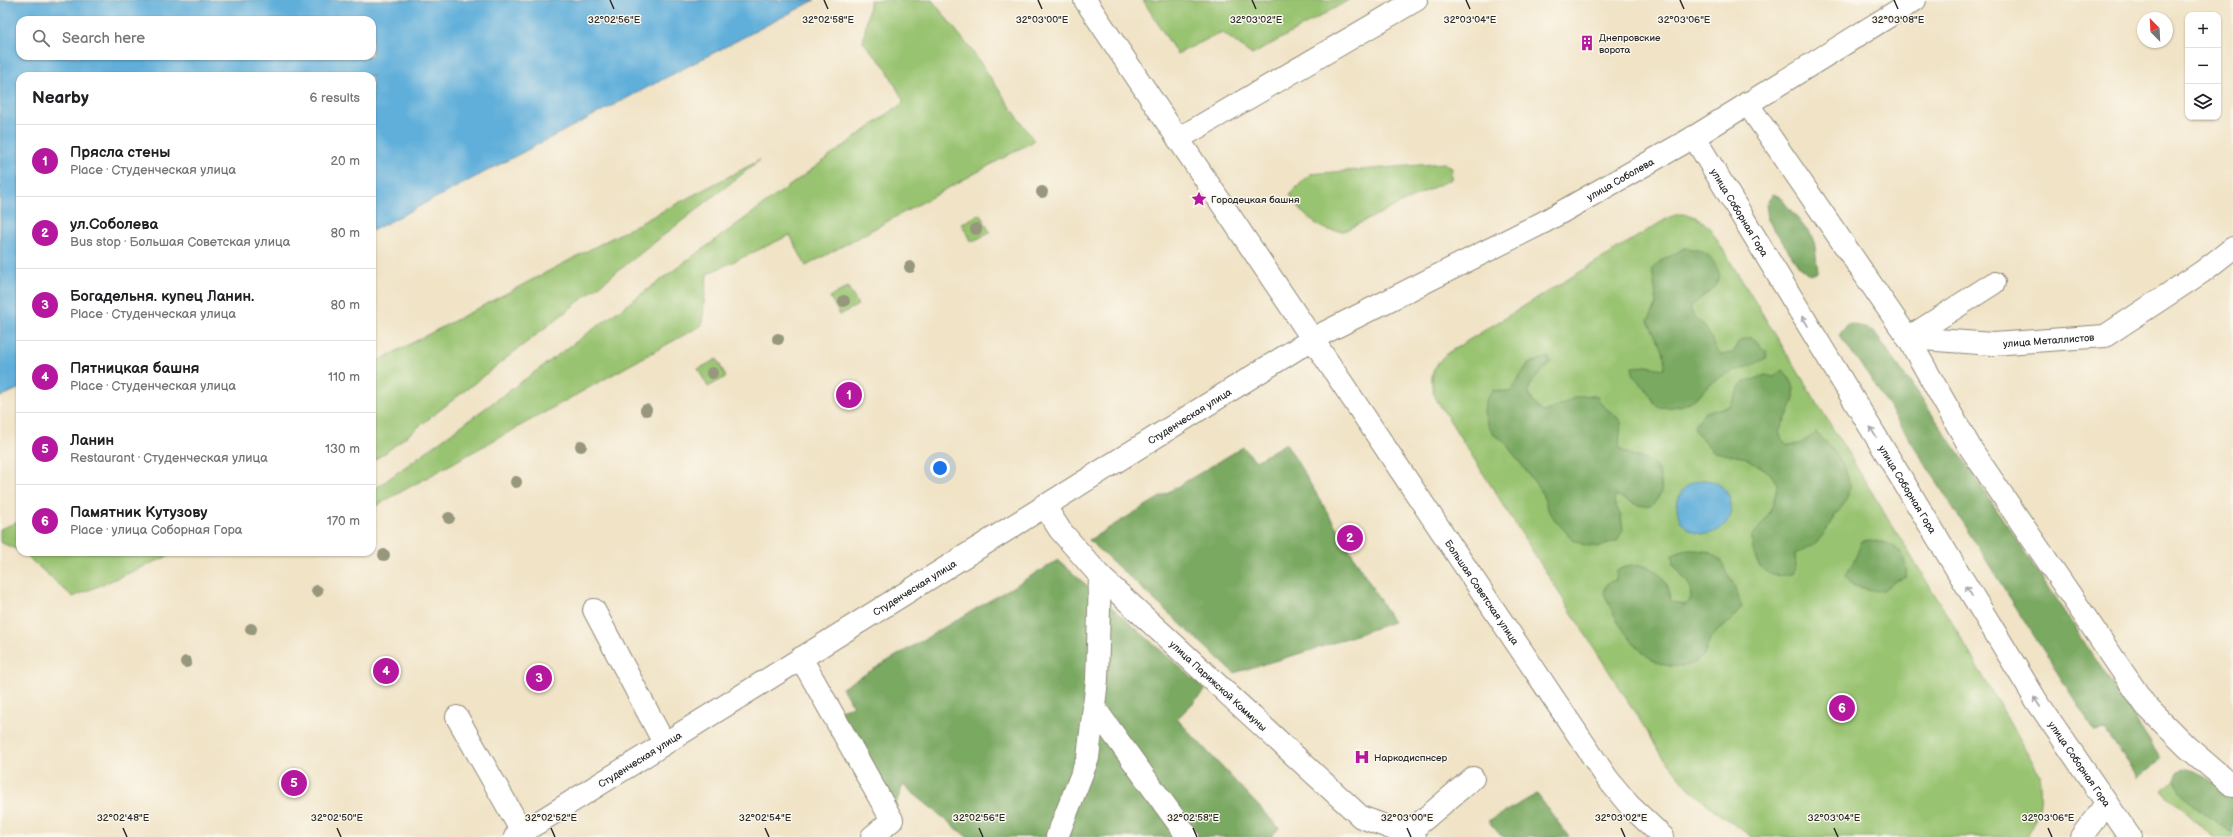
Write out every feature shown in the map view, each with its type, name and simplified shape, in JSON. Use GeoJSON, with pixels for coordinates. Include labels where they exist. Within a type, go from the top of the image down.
{"type":"FeatureCollection","features":[{"type":"Feature","properties":{"kind":"main road","name":"Большая Советская улица"},"geometry":{"type":"LineString","coordinates":[[1085,0],[1130,69],[1314,338],[1607,778],[1629,805],[1663,837]]}},
{"type":"Feature","properties":{"kind":"main road"},"geometry":{"type":"LineString","coordinates":[[1178,139],[1416,0]]}},
{"type":"Feature","properties":{"kind":"main road","name":"улица Соболева"},"geometry":{"type":"LineString","coordinates":[[1314,338],[1544,222],[1694,137],[1915,0]]}},
{"type":"Feature","properties":{"kind":"main road"},"geometry":{"type":"LineString","coordinates":[[1747,103],[1908,338],[1971,449],[2146,706],[2188,747],[2233,786]]}},
{"type":"Feature","properties":{"kind":"main road","name":"улица Соборная Гора"},"geometry":{"type":"LineString","coordinates":[[1694,137],[2036,700],[2130,837]]}},
{"type":"Feature","properties":{"kind":"main road","name":"улица Металлистов"},"geometry":{"type":"LineString","coordinates":[[1908,338],[1993,344],[2105,336],[2202,272],[2233,248]]}},
{"type":"Feature","properties":{"kind":"main road"},"geometry":{"type":"LineString","coordinates":[[1908,338],[1994,283]]}},
{"type":"Feature","properties":{"kind":"main road","name":"Студенческая улица"},"geometry":{"type":"LineString","coordinates":[[521,836],[664,743],[1314,338]]}},
{"type":"Feature","properties":{"kind":"main road","name":"улица Парижской Коммуны"},"geometry":{"type":"LineString","coordinates":[[1044,506],[1060,530],[1100,576],[1362,816],[1411,836]]}},
{"type":"Feature","properties":{"kind":"main road"},"geometry":{"type":"LineString","coordinates":[[1057,837],[1088,758],[1097,680],[1100,576]]}},
{"type":"Feature","properties":{"kind":"main road"},"geometry":{"type":"LineString","coordinates":[[594,610],[664,743]]}},
{"type":"Feature","properties":{"kind":"main road"},"geometry":{"type":"LineString","coordinates":[[801,658],[892,828],[872,837]]}},
{"type":"Feature","properties":{"kind":"main road"},"geometry":{"type":"LineString","coordinates":[[1094,707],[1188,837]]}},
{"type":"Feature","properties":{"kind":"main road"},"geometry":{"type":"LineString","coordinates":[[457,717],[521,836]]}},
{"type":"Feature","properties":{"kind":"main road"},"geometry":{"type":"LineString","coordinates":[[1411,836],[1473,778]]}},
{"type":"Feature","properties":{"kind":"main road"},"geometry":{"type":"LineString","coordinates":[[2081,837],[2106,804]]}},
{"type":"Feature","properties":{"kind":"green space"},"geometry":{"type":"Polygon","coordinates":[[[870,0],[932,0],[973,52],[1034,141],[806,266],[790,235],[707,274],[702,325],[376,506],[376,488],[904,102],[886,68],[863,42],[870,0]]]}},
{"type":"Feature","properties":{"kind":"green space"},"geometry":{"type":"Polygon","coordinates":[[[1143,0],[1349,0],[1252,55],[1222,32],[1177,54],[1143,0]]]}},
{"type":"Feature","properties":{"kind":"green space"},"geometry":{"type":"Polygon","coordinates":[[[760,160],[376,459],[376,362],[760,160]]]}},
{"type":"Feature","properties":{"kind":"green space"},"geometry":{"type":"Polygon","coordinates":[[[1444,163],[1452,167],[1451,179],[1344,231],[1327,230],[1314,223],[1300,209],[1290,194],[1310,174],[1444,163]]]}},
{"type":"Feature","properties":{"kind":"green space"},"geometry":{"type":"Polygon","coordinates":[[[1773,194],[1780,197],[1814,239],[1818,272],[1811,275],[1798,265],[1768,220],[1766,204],[1773,194]]]}},
{"type":"Feature","properties":{"kind":"green space"},"geometry":{"type":"Polygon","coordinates":[[[980,214],[990,232],[972,242],[961,224],[980,214]]]}},
{"type":"Feature","properties":{"kind":"green space"},"geometry":{"type":"Polygon","coordinates":[[[1678,214],[1696,218],[1704,222],[1711,230],[1951,621],[2039,774],[2039,807],[2035,821],[2026,837],[1752,837],[1719,814],[1689,788],[1662,755],[1436,399],[1432,386],[1432,375],[1437,364],[1446,354],[1666,219],[1678,214]]]}},
{"type":"Feature","properties":{"kind":"green space"},"geometry":{"type":"Polygon","coordinates":[[[1685,248],[1698,250],[1711,258],[1720,275],[1715,287],[1690,307],[1694,317],[1708,331],[1717,350],[1720,354],[1733,353],[1738,342],[1751,337],[1766,351],[1766,358],[1756,364],[1729,373],[1717,379],[1690,402],[1673,407],[1660,407],[1657,406],[1645,388],[1636,379],[1632,367],[1647,366],[1664,369],[1665,362],[1663,350],[1648,321],[1657,304],[1652,269],[1659,262],[1685,248]]]}},
{"type":"Feature","properties":{"kind":"green space"},"geometry":{"type":"Polygon","coordinates":[[[848,287],[858,305],[840,315],[830,297],[848,287]]]}},
{"type":"Feature","properties":{"kind":"green space"},"geometry":{"type":"Polygon","coordinates":[[[1849,323],[1874,331],[1957,450],[2161,758],[2139,778],[2105,730],[2095,732],[1872,380],[1839,335],[1849,323]]]}},
{"type":"Feature","properties":{"kind":"green space"},"geometry":{"type":"Polygon","coordinates":[[[1548,357],[1551,362],[1532,382],[1528,392],[1533,402],[1543,412],[1581,396],[1597,397],[1600,402],[1621,422],[1619,448],[1651,463],[1656,467],[1659,473],[1661,493],[1651,506],[1636,504],[1615,496],[1614,502],[1621,516],[1623,530],[1617,541],[1600,547],[1584,545],[1573,540],[1550,514],[1541,491],[1503,440],[1493,434],[1484,413],[1485,402],[1493,390],[1510,392],[1528,364],[1548,357]]]}},
{"type":"Feature","properties":{"kind":"green space"},"geometry":{"type":"Polygon","coordinates":[[[717,359],[726,377],[708,387],[698,369],[717,359]]]}},
{"type":"Feature","properties":{"kind":"green space"},"geometry":{"type":"Polygon","coordinates":[[[1783,370],[1790,378],[1794,393],[1791,408],[1779,432],[1782,440],[1788,445],[1800,444],[1816,433],[1837,455],[1847,473],[1849,493],[1845,502],[1823,535],[1814,544],[1795,554],[1796,567],[1792,574],[1778,576],[1770,574],[1761,567],[1755,557],[1752,546],[1752,535],[1758,530],[1770,512],[1777,484],[1770,473],[1747,458],[1714,452],[1696,432],[1694,425],[1705,412],[1730,406],[1741,384],[1765,375],[1774,377],[1783,370]]]}},
{"type":"Feature","properties":{"kind":"green space"},"geometry":{"type":"Polygon","coordinates":[[[1286,443],[1393,622],[1315,649],[1234,673],[1089,540],[1243,447],[1256,461],[1286,443]]]}},
{"type":"Feature","properties":{"kind":"green space"},"geometry":{"type":"Polygon","coordinates":[[[16,523],[16,549],[0,542],[0,529],[16,523]]]}},
{"type":"Feature","properties":{"kind":"green space"},"geometry":{"type":"Polygon","coordinates":[[[1871,540],[1893,546],[1900,552],[1905,564],[1906,577],[1896,581],[1883,590],[1876,591],[1854,586],[1845,576],[1853,564],[1862,541],[1871,540]]]}},
{"type":"Feature","properties":{"kind":"green space"},"geometry":{"type":"Polygon","coordinates":[[[1686,550],[1705,551],[1716,556],[1726,569],[1742,607],[1730,621],[1712,637],[1703,655],[1698,661],[1677,666],[1662,664],[1649,657],[1637,647],[1626,634],[1617,620],[1604,593],[1607,583],[1616,580],[1617,571],[1622,568],[1641,566],[1658,572],[1668,589],[1671,601],[1685,605],[1691,599],[1690,586],[1673,564],[1672,555],[1686,550]]]}},
{"type":"Feature","properties":{"kind":"green space"},"geometry":{"type":"Polygon","coordinates":[[[27,556],[169,556],[73,597],[27,556]]]}},
{"type":"Feature","properties":{"kind":"green space"},"geometry":{"type":"Polygon","coordinates":[[[1058,560],[1206,690],[1177,719],[1279,828],[1271,837],[967,837],[903,785],[893,812],[833,712],[853,706],[842,688],[1058,560]]]}},
{"type":"Feature","properties":{"kind":"green space"},"geometry":{"type":"Polygon","coordinates":[[[2183,768],[2203,775],[2233,795],[2233,833],[2192,804],[2179,789],[2174,780],[2177,772],[2183,768]]]}},
{"type":"Feature","properties":{"kind":"green space"},"geometry":{"type":"Polygon","coordinates":[[[2174,780],[2179,789],[2192,804],[2233,833],[2233,837],[2213,837],[2163,791],[2174,780]]]}},
{"type":"Feature","properties":{"kind":"green space"},"geometry":{"type":"Polygon","coordinates":[[[1537,794],[1569,837],[1502,837],[1488,821],[1537,794]]]}},
{"type":"Feature","properties":{"kind":"water"},"geometry":{"type":"Polygon","coordinates":[[[0,0],[815,0],[376,229],[376,72],[16,72],[16,390],[0,397],[0,0]]]}},
{"type":"Feature","properties":{"kind":"water"},"geometry":{"type":"Polygon","coordinates":[[[1704,480],[1714,482],[1723,488],[1729,497],[1731,507],[1729,517],[1723,526],[1714,532],[1704,534],[1694,532],[1685,526],[1679,517],[1677,507],[1679,497],[1685,488],[1694,482],[1704,480]]]}},
{"type":"Feature","properties":{"kind":"place","name":"Днепровские ворота"},"geometry":{"type":"Point","coordinates":[1587,43]}},
{"type":"Feature","properties":{"kind":"place","name":"Городецкая башня"},"geometry":{"type":"Point","coordinates":[1199,199]}},
{"type":"Feature","properties":{"kind":"place","name":"Прясла стены"},"geometry":{"type":"Point","coordinates":[849,395]}},
{"type":"Feature","properties":{"kind":"place","name":"ул.Соболева"},"geometry":{"type":"Point","coordinates":[1350,538]}},
{"type":"Feature","properties":{"kind":"place","name":"Пятницкая башня"},"geometry":{"type":"Point","coordinates":[386,671]}},
{"type":"Feature","properties":{"kind":"place","name":"Богадельня. купец Ланин."},"geometry":{"type":"Point","coordinates":[539,678]}},
{"type":"Feature","properties":{"kind":"place","name":"Памятник Кутузову"},"geometry":{"type":"Point","coordinates":[1842,708]}},
{"type":"Feature","properties":{"kind":"place","name":"Наркодиспнсер"},"geometry":{"type":"Point","coordinates":[1362,757]}},
{"type":"Feature","properties":{"kind":"place","name":"Ланин"},"geometry":{"type":"Point","coordinates":[294,783]}}]}
